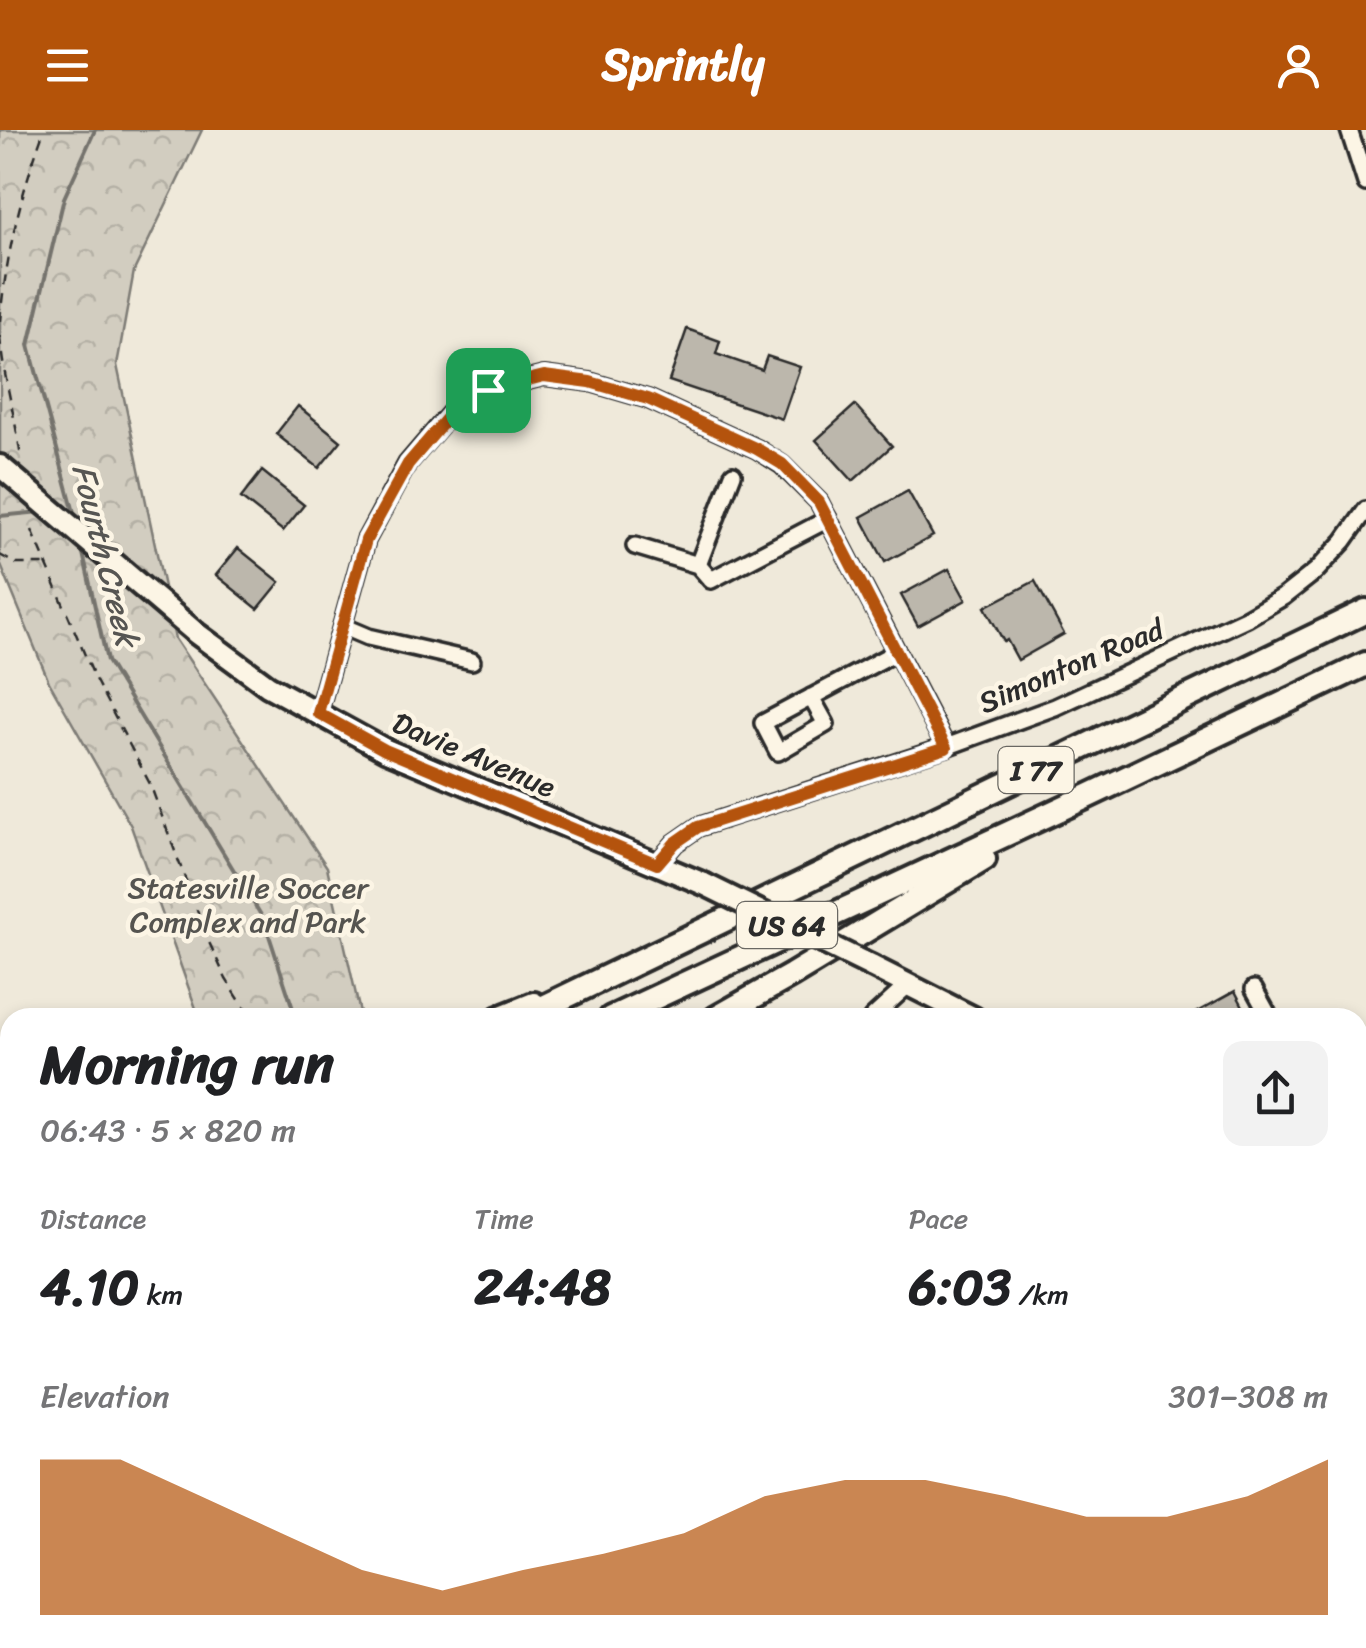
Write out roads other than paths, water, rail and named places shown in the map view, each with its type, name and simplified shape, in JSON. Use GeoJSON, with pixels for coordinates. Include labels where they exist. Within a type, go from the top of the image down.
{"type":"FeatureCollection","features":[{"type":"Feature","properties":{"kind":"highway","name":"I 77"},"geometry":{"type":"LineString","coordinates":[[542,1008],[1366,611]]}},
{"type":"Feature","properties":{"kind":"highway","name":"I 77"},"geometry":{"type":"LineString","coordinates":[[633,1008],[1366,664]]}},
{"type":"Feature","properties":{"kind":"highway"},"geometry":{"type":"LineString","coordinates":[[733,1008],[1084,798]]}},
{"type":"Feature","properties":{"kind":"highway"},"geometry":{"type":"LineString","coordinates":[[652,1008],[764,947]]}},
{"type":"Feature","properties":{"kind":"highway"},"geometry":{"type":"LineString","coordinates":[[525,1008],[594,982]]}},
{"type":"Feature","properties":{"kind":"main road","name":"Davie Avenue"},"geometry":{"type":"LineString","coordinates":[[10,462],[112,562],[196,633],[268,686],[385,750],[704,884],[955,1008]]}},
{"type":"Feature","properties":{"kind":"street"},"geometry":{"type":"LineString","coordinates":[[1349,130],[1366,182]]}},
{"type":"Feature","properties":{"kind":"street"},"geometry":{"type":"LineString","coordinates":[[318,713],[366,540],[408,464],[454,410],[488,390],[544,376],[590,382],[648,399],[782,464],[819,502],[946,748]]}},
{"type":"Feature","properties":{"kind":"street"},"geometry":{"type":"LineString","coordinates":[[698,565],[733,474]]}},
{"type":"Feature","properties":{"kind":"street","name":"Simonton Road"},"geometry":{"type":"LineString","coordinates":[[657,864],[675,843],[698,827],[946,748],[1055,707],[1259,611],[1316,572],[1366,510]]}},
{"type":"Feature","properties":{"kind":"street"},"geometry":{"type":"LineString","coordinates":[[635,546],[698,565],[711,580],[828,519]]}},
{"type":"Feature","properties":{"kind":"street"},"geometry":{"type":"LineString","coordinates":[[342,626],[472,661]]}},
{"type":"Feature","properties":{"kind":"street"},"geometry":{"type":"LineString","coordinates":[[811,697],[896,652]]}},
{"type":"Feature","properties":{"kind":"street"},"geometry":{"type":"LineString","coordinates":[[883,1008],[909,984]]}},
{"type":"Feature","properties":{"kind":"street"},"geometry":{"type":"LineString","coordinates":[[1254,989],[1264,1008]]}},
{"type":"Feature","properties":{"kind":"waterway","name":"Fourth Creek"},"geometry":{"type":"LineString","coordinates":[[76,520],[29,345],[64,198],[95,130]]}},
{"type":"Feature","properties":{"kind":"waterway"},"geometry":{"type":"LineString","coordinates":[[0,516],[40,512]]}},
{"type":"Feature","properties":{"kind":"waterway","name":"Fourth Creek"},"geometry":{"type":"LineString","coordinates":[[81,544],[107,661],[264,920],[293,1008]]}},
{"type":"Feature","properties":{"kind":"park label","name":"Statesville Soccer Complex and Park"},"geometry":{"type":"Point","coordinates":[248,905]}}]}
